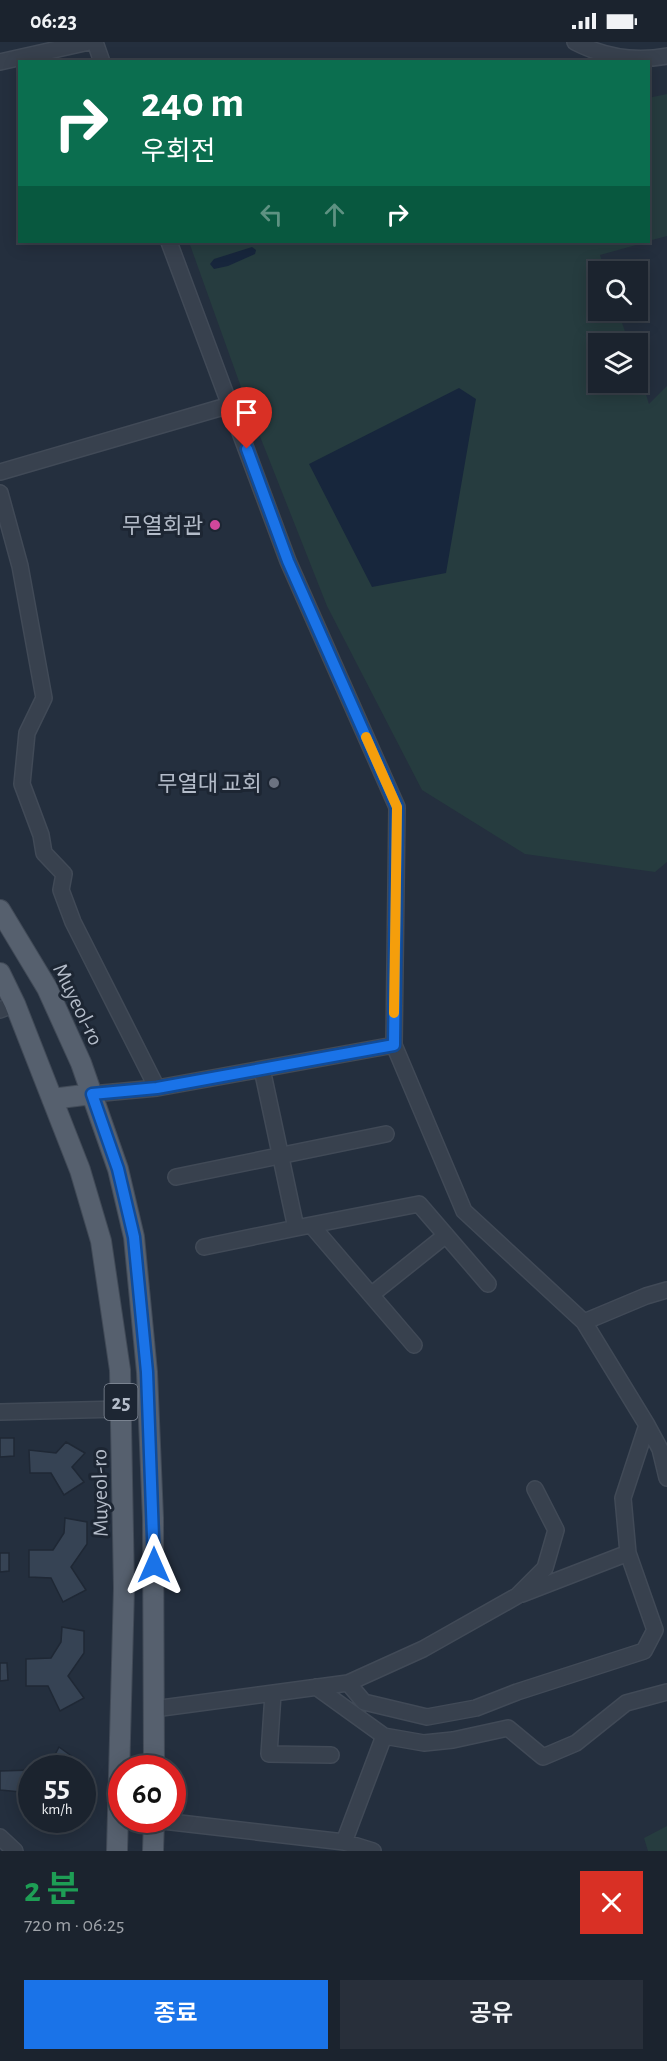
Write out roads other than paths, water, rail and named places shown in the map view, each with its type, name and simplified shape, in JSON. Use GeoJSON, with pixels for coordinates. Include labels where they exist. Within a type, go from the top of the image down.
{"type":"FeatureCollection","features":[{"type":"Feature","properties":{"kind":"main road","name":"Muyeol-ro"},"geometry":{"type":"LineString","coordinates":[[0,910],[47,988],[81,1063],[118,1169],[134,1237],[147,1372],[153,1518],[154,1755]]}},
{"type":"Feature","properties":{"kind":"main road","name":"Muyeol-ro"},"geometry":{"type":"LineString","coordinates":[[0,973],[8,1007],[52,1099],[80,1170],[100,1241],[120,1370],[124,1575],[116,1848]]}},
{"type":"Feature","properties":{"kind":"main road"},"geometry":{"type":"LineString","coordinates":[[52,1099],[92,1094]]}},
{"type":"Feature","properties":{"kind":"main road"},"geometry":{"type":"LineString","coordinates":[[124,1575],[131,1557],[136,1556],[142,1564],[147,1593],[154,1613]]}},
{"type":"Feature","properties":{"kind":"main road"},"geometry":{"type":"LineString","coordinates":[[153,1851],[154,1833]]}},
{"type":"Feature","properties":{"kind":"street"},"geometry":{"type":"LineString","coordinates":[[0,62],[89,42]]}},
{"type":"Feature","properties":{"kind":"street"},"geometry":{"type":"LineString","coordinates":[[95,42],[101,60]]}},
{"type":"Feature","properties":{"kind":"street"},"geometry":{"type":"LineString","coordinates":[[575,42],[615,57],[643,59],[667,56]]}},
{"type":"Feature","properties":{"kind":"street"},"geometry":{"type":"LineString","coordinates":[[169,243],[288,561],[397,807],[394,1045],[464,1211],[584,1322],[648,1425],[660,1449],[667,1478]]}},
{"type":"Feature","properties":{"kind":"street"},"geometry":{"type":"LineString","coordinates":[[0,472],[230,405]]}},
{"type":"Feature","properties":{"kind":"street"},"geometry":{"type":"LineString","coordinates":[[0,493],[20,566],[44,698],[27,733],[22,784],[41,835],[44,853],[64,874],[61,890],[73,922],[157,1088]]}},
{"type":"Feature","properties":{"kind":"street"},"geometry":{"type":"LineString","coordinates":[[92,1094],[157,1088],[394,1045]]}},
{"type":"Feature","properties":{"kind":"street"},"geometry":{"type":"LineString","coordinates":[[262,1069],[297,1228]]}},
{"type":"Feature","properties":{"kind":"street"},"geometry":{"type":"LineString","coordinates":[[176,1178],[386,1134]]}},
{"type":"Feature","properties":{"kind":"street"},"geometry":{"type":"LineString","coordinates":[[204,1247],[419,1204],[488,1284]]}},
{"type":"Feature","properties":{"kind":"street"},"geometry":{"type":"LineString","coordinates":[[312,1226],[414,1345]]}},
{"type":"Feature","properties":{"kind":"street"},"geometry":{"type":"LineString","coordinates":[[371,1294],[446,1235]]}},
{"type":"Feature","properties":{"kind":"street"},"geometry":{"type":"LineString","coordinates":[[584,1322],[646,1296],[667,1290]]}},
{"type":"Feature","properties":{"kind":"street"},"geometry":{"type":"LineString","coordinates":[[0,1412],[121,1409]]}},
{"type":"Feature","properties":{"kind":"street"},"geometry":{"type":"LineString","coordinates":[[348,1683],[364,1702],[427,1717],[476,1708],[517,1692],[644,1651],[655,1630],[628,1553],[623,1498],[648,1425]]}},
{"type":"Feature","properties":{"kind":"street"},"geometry":{"type":"LineString","coordinates":[[517,1596],[545,1568],[556,1530],[535,1489]]}},
{"type":"Feature","properties":{"kind":"street"},"geometry":{"type":"LineString","coordinates":[[154,1709],[348,1683],[423,1649],[517,1596],[628,1553]]}},
{"type":"Feature","properties":{"kind":"street"},"geometry":{"type":"LineString","coordinates":[[316,1687],[384,1736],[424,1743],[453,1740],[508,1728],[543,1757],[576,1743],[626,1703],[667,1692]]}},
{"type":"Feature","properties":{"kind":"street"},"geometry":{"type":"LineString","coordinates":[[273,1694],[269,1754],[331,1755]]}},
{"type":"Feature","properties":{"kind":"street"},"geometry":{"type":"LineString","coordinates":[[344,1842],[384,1736]]}},
{"type":"Feature","properties":{"kind":"street"},"geometry":{"type":"LineString","coordinates":[[186,1824],[344,1842],[373,1851]]}},
{"type":"Feature","properties":{"kind":"street"},"geometry":{"type":"LineString","coordinates":[[0,1838],[15,1851]]}},
{"type":"Feature","properties":{"kind":"water"},"geometry":{"type":"Polygon","coordinates":[[[252,247],[256,250],[255,254],[228,266],[214,269],[210,264],[214,259],[252,247]]]}},
{"type":"Feature","properties":{"kind":"water"},"geometry":{"type":"Polygon","coordinates":[[[459,388],[476,399],[446,573],[372,587],[309,464],[459,388]]]}},
{"type":"Feature","properties":{"kind":"place","name":"무열회관"},"geometry":{"type":"Point","coordinates":[215,525]}},
{"type":"Feature","properties":{"kind":"place","name":"무열대 교회"},"geometry":{"type":"Point","coordinates":[274,783]}}]}
